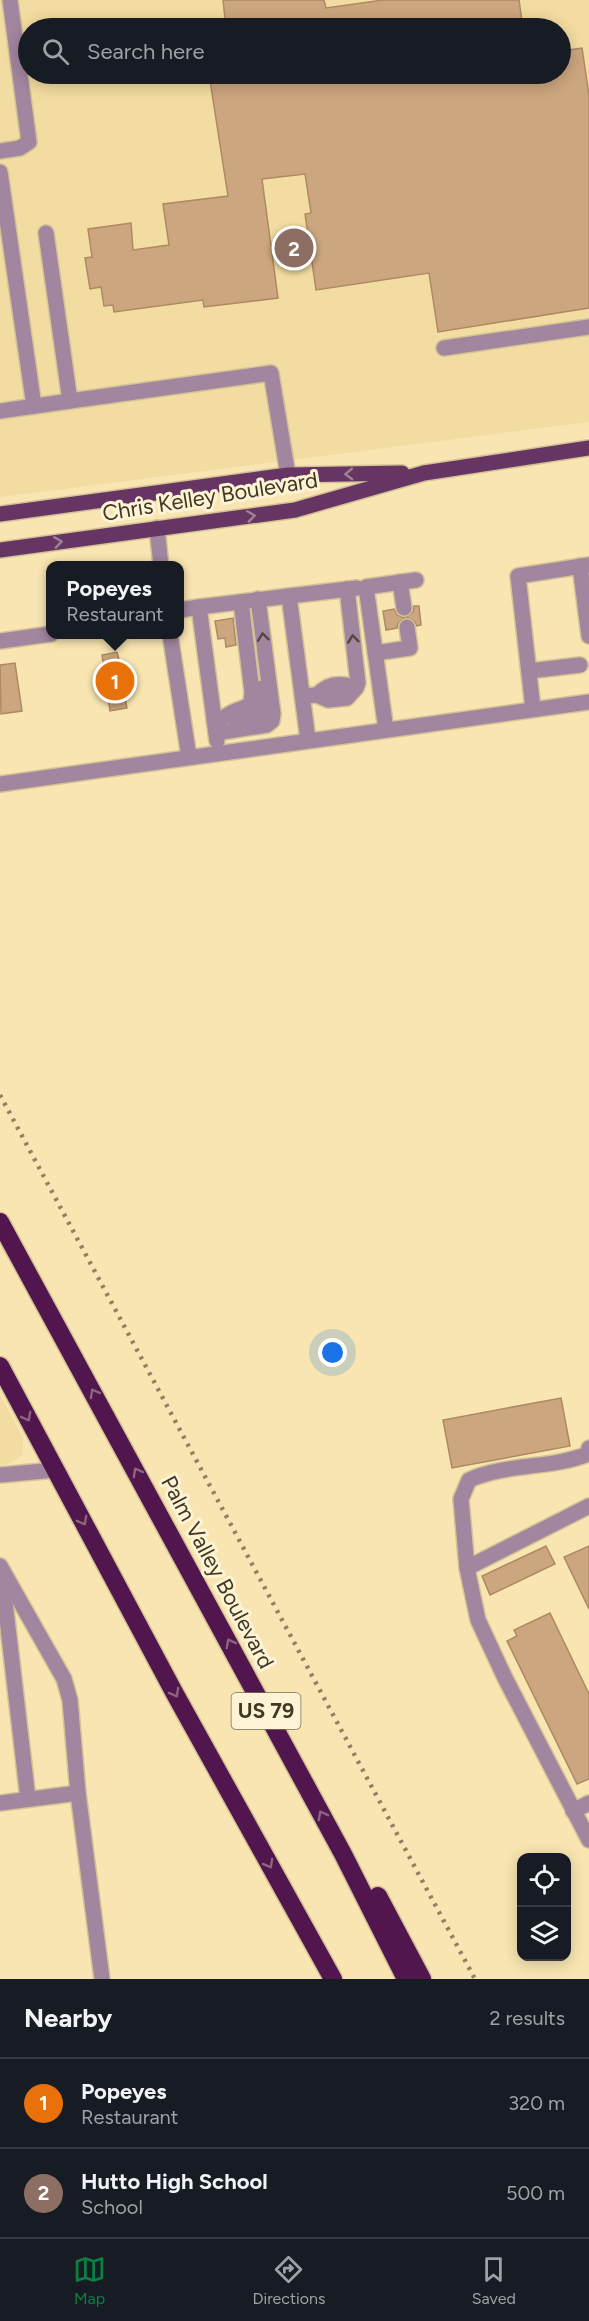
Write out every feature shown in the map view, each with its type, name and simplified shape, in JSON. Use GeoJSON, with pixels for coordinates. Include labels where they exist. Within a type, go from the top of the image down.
{"type":"FeatureCollection","features":[{"type":"Feature","properties":{"kind":"highway","name":"Palm Valley Boulevard"},"geometry":{"type":"LineString","coordinates":[[0,1222],[343,1854],[406,1979]]}},
{"type":"Feature","properties":{"kind":"highway","name":"US 79"},"geometry":{"type":"LineString","coordinates":[[0,1366],[175,1694],[333,1979]]}},
{"type":"Feature","properties":{"kind":"highway"},"geometry":{"type":"LineString","coordinates":[[343,1854],[373,1887],[422,1979]]}},
{"type":"Feature","properties":{"kind":"main road","name":"Chris Kelley Boulevard"},"geometry":{"type":"LineString","coordinates":[[0,514],[288,475],[424,472],[589,448]]}},
{"type":"Feature","properties":{"kind":"main road","name":"Chris Kelley Boulevard"},"geometry":{"type":"LineString","coordinates":[[0,550],[295,510],[424,472]]}},
{"type":"Feature","properties":{"kind":"street"},"geometry":{"type":"LineString","coordinates":[[10,0],[18,60]]}},
{"type":"Feature","properties":{"kind":"street"},"geometry":{"type":"LineString","coordinates":[[0,151],[20,148],[29,142],[21,84]]}},
{"type":"Feature","properties":{"kind":"street"},"geometry":{"type":"LineString","coordinates":[[0,172],[34,406]]}},
{"type":"Feature","properties":{"kind":"street"},"geometry":{"type":"LineString","coordinates":[[46,233],[70,401]]}},
{"type":"Feature","properties":{"kind":"street"},"geometry":{"type":"LineString","coordinates":[[444,348],[589,327]]}},
{"type":"Feature","properties":{"kind":"street"},"geometry":{"type":"LineString","coordinates":[[0,411],[271,373],[288,475]]}},
{"type":"Feature","properties":{"kind":"street"},"geometry":{"type":"LineString","coordinates":[[157,528],[160,561]]}},
{"type":"Feature","properties":{"kind":"street"},"geometry":{"type":"LineString","coordinates":[[533,709],[518,576],[585,566],[589,636]]}},
{"type":"Feature","properties":{"kind":"street"},"geometry":{"type":"LineString","coordinates":[[184,610],[408,581],[405,608]]}},
{"type":"Feature","properties":{"kind":"street"},"geometry":{"type":"LineString","coordinates":[[366,587],[386,730]]}},
{"type":"Feature","properties":{"kind":"street"},"geometry":{"type":"LineString","coordinates":[[310,695],[328,700],[347,698],[358,683],[347,589]]}},
{"type":"Feature","properties":{"kind":"street"},"geometry":{"type":"LineString","coordinates":[[289,596],[310,695],[308,740]]}},
{"type":"Feature","properties":{"kind":"street"},"geometry":{"type":"LineString","coordinates":[[219,724],[267,725],[272,721],[258,599]]}},
{"type":"Feature","properties":{"kind":"street"},"geometry":{"type":"LineString","coordinates":[[219,724],[233,712],[244,709],[251,703],[252,692],[241,602]]}},
{"type":"Feature","properties":{"kind":"street"},"geometry":{"type":"LineString","coordinates":[[198,608],[219,724],[219,753]]}},
{"type":"Feature","properties":{"kind":"street"},"geometry":{"type":"LineString","coordinates":[[375,653],[410,648],[407,627]]}},
{"type":"Feature","properties":{"kind":"street"},"geometry":{"type":"LineString","coordinates":[[0,641],[46,635]]}},
{"type":"Feature","properties":{"kind":"street"},"geometry":{"type":"LineString","coordinates":[[171,639],[189,757]]}},
{"type":"Feature","properties":{"kind":"street"},"geometry":{"type":"LineString","coordinates":[[529,671],[580,665]]}},
{"type":"Feature","properties":{"kind":"street"},"geometry":{"type":"LineString","coordinates":[[0,784],[589,702]]}},
{"type":"Feature","properties":{"kind":"street"},"geometry":{"type":"LineString","coordinates":[[589,1452],[568,1462],[488,1471],[469,1480],[460,1499],[467,1568],[478,1620],[589,1840]]}},
{"type":"Feature","properties":{"kind":"street"},"geometry":{"type":"LineString","coordinates":[[0,1475],[55,1470]]}},
{"type":"Feature","properties":{"kind":"street"},"geometry":{"type":"LineString","coordinates":[[467,1568],[589,1506]]}},
{"type":"Feature","properties":{"kind":"street"},"geometry":{"type":"LineString","coordinates":[[1,1567],[64,1679],[70,1700],[78,1793],[102,1979]]}},
{"type":"Feature","properties":{"kind":"street"},"geometry":{"type":"LineString","coordinates":[[1,1567],[28,1799]]}},
{"type":"Feature","properties":{"kind":"street"},"geometry":{"type":"LineString","coordinates":[[0,1803],[78,1793]]}},
{"type":"Feature","properties":{"kind":"street"},"geometry":{"type":"LineString","coordinates":[[573,1811],[589,1803]]}},
{"type":"Feature","properties":{"kind":"shaded area"},"geometry":{"type":"Polygon","coordinates":[[[0,0],[589,0],[589,422],[0,497],[0,0]]]}},
{"type":"Feature","properties":{"kind":"shaded area"},"geometry":{"type":"Polygon","coordinates":[[[0,1394],[23,1438],[23,1454],[11,1463],[0,1465],[0,1394]]]}},
{"type":"Feature","properties":{"kind":"building"},"geometry":{"type":"Polygon","coordinates":[[[223,0],[324,0],[326,8],[383,0],[519,0],[522,18],[225,18],[223,0]]]}},
{"type":"Feature","properties":{"kind":"building"},"geometry":{"type":"Polygon","coordinates":[[[582,48],[589,95],[589,308],[438,332],[429,273],[316,290],[305,214],[311,213],[305,174],[262,179],[278,298],[204,307],[203,300],[114,312],[113,305],[104,306],[101,287],[90,289],[85,258],[92,257],[88,229],[131,223],[133,250],[169,245],[163,204],[228,196],[211,84],[571,84],[571,50],[582,48]]]}},
{"type":"Feature","properties":{"kind":"building"},"geometry":{"type":"Polygon","coordinates":[[[414,606],[419,606],[421,625],[417,626],[414,621],[406,617],[413,612],[414,606]]]}},
{"type":"Feature","properties":{"kind":"building"},"geometry":{"type":"Polygon","coordinates":[[[394,609],[397,615],[405,618],[398,623],[397,628],[386,630],[383,611],[394,609]]]}},
{"type":"Feature","properties":{"kind":"building"},"geometry":{"type":"Polygon","coordinates":[[[233,618],[236,645],[226,647],[225,638],[218,639],[215,621],[233,618]]]}},
{"type":"Feature","properties":{"kind":"building"},"geometry":{"type":"Polygon","coordinates":[[[117,652],[126,687],[123,688],[127,708],[110,711],[102,655],[117,652]]]}},
{"type":"Feature","properties":{"kind":"building"},"geometry":{"type":"Polygon","coordinates":[[[15,663],[22,711],[1,714],[0,665],[15,663]]]}},
{"type":"Feature","properties":{"kind":"building"},"geometry":{"type":"Polygon","coordinates":[[[561,1398],[570,1446],[452,1468],[443,1420],[561,1398]]]}},
{"type":"Feature","properties":{"kind":"building"},"geometry":{"type":"Polygon","coordinates":[[[546,1546],[555,1564],[490,1595],[482,1576],[546,1546]]]}},
{"type":"Feature","properties":{"kind":"building"},"geometry":{"type":"Polygon","coordinates":[[[589,1546],[589,1609],[564,1557],[589,1546]]]}},
{"type":"Feature","properties":{"kind":"building"},"geometry":{"type":"Polygon","coordinates":[[[550,1613],[589,1694],[589,1779],[577,1784],[507,1641],[517,1636],[514,1630],[550,1613]]]}},
{"type":"Feature","properties":{"kind":"railway"},"geometry":{"type":"LineString","coordinates":[[0,1095],[475,1979]]}},
{"type":"Feature","properties":{"kind":"place","name":"Hutto High School"},"geometry":{"type":"Point","coordinates":[294,248]}},
{"type":"Feature","properties":{"kind":"place","name":"Popeyes"},"geometry":{"type":"Point","coordinates":[115,681]}}]}
